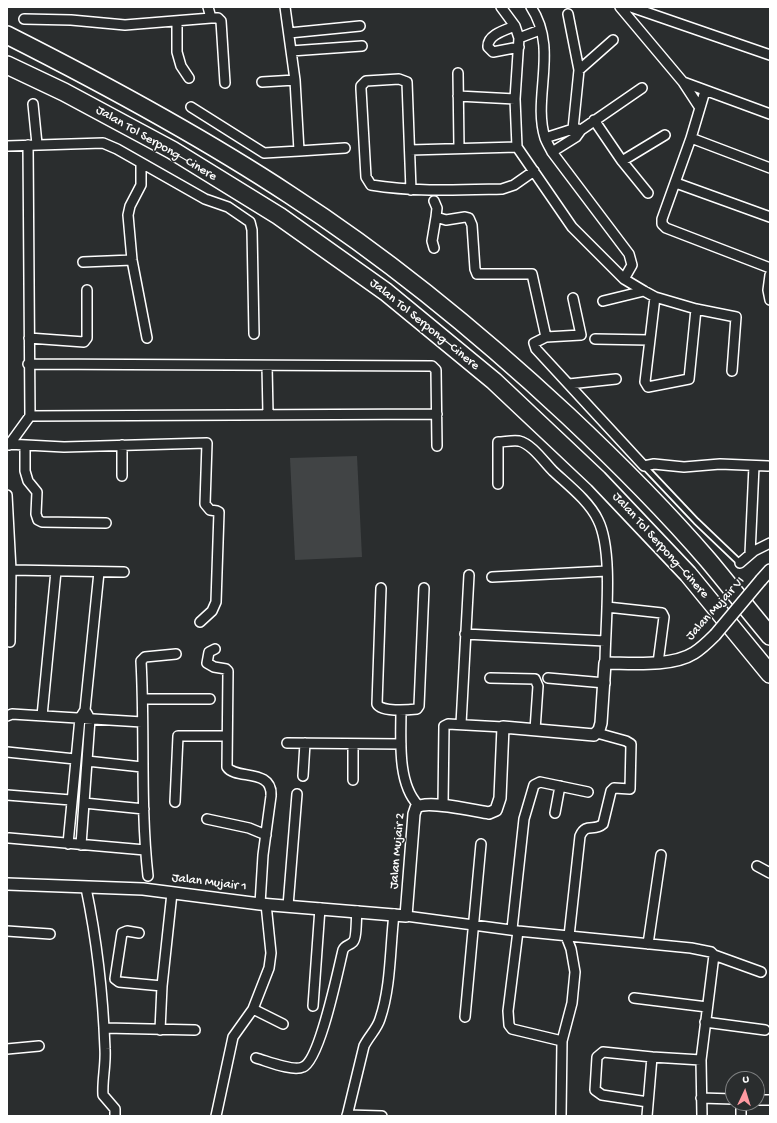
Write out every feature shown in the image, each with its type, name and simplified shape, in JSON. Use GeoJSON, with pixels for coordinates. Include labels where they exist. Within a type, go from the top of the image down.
{"type":"FeatureCollection","features":[{"type":"Feature","properties":{"kind":"highway","name":"Jalan Tol Serpong–Cinere"},"geometry":{"type":"LineString","coordinates":[[7,35],[76,70],[186,130],[291,195],[402,275],[508,360],[617,462],[707,559],[770,636]]}},
{"type":"Feature","properties":{"kind":"highway","name":"Jalan Tol Serpong–Cinere"},"geometry":{"type":"LineString","coordinates":[[7,65],[64,92],[172,150],[279,216],[386,292],[494,381],[598,479],[688,574],[770,674]]}},
{"type":"Feature","properties":{"kind":"street"},"geometry":{"type":"LineString","coordinates":[[208,7],[211,18]]}},
{"type":"Feature","properties":{"kind":"street"},"geometry":{"type":"LineString","coordinates":[[285,7],[295,80],[299,151]]}},
{"type":"Feature","properties":{"kind":"street"},"geometry":{"type":"LineString","coordinates":[[501,7],[514,26],[544,50],[542,112],[545,138],[552,152],[629,254],[632,265],[624,279]]}},
{"type":"Feature","properties":{"kind":"street"},"geometry":{"type":"LineString","coordinates":[[531,7],[528,37],[515,99],[517,147],[572,227],[624,279],[655,296],[696,309],[736,317],[732,371]]}},
{"type":"Feature","properties":{"kind":"street"},"geometry":{"type":"LineString","coordinates":[[620,7],[683,82],[700,108]]}},
{"type":"Feature","properties":{"kind":"street"},"geometry":{"type":"LineString","coordinates":[[631,7],[770,55]]}},
{"type":"Feature","properties":{"kind":"street"},"geometry":{"type":"LineString","coordinates":[[636,26],[644,12]]}},
{"type":"Feature","properties":{"kind":"street"},"geometry":{"type":"LineString","coordinates":[[568,14],[579,70],[576,132]]}},
{"type":"Feature","properties":{"kind":"street"},"geometry":{"type":"LineString","coordinates":[[24,19],[71,20],[125,25],[218,18],[221,21],[225,83]]}},
{"type":"Feature","properties":{"kind":"street"},"geometry":{"type":"LineString","coordinates":[[177,21],[177,52],[181,66],[189,78]]}},
{"type":"Feature","properties":{"kind":"street"},"geometry":{"type":"LineString","coordinates":[[288,33],[360,26]]}},
{"type":"Feature","properties":{"kind":"street"},"geometry":{"type":"LineString","coordinates":[[514,26],[490,38],[487,43],[488,47],[493,52],[528,37]]}},
{"type":"Feature","properties":{"kind":"street"},"geometry":{"type":"LineString","coordinates":[[579,70],[613,40]]}},
{"type":"Feature","properties":{"kind":"street"},"geometry":{"type":"LineString","coordinates":[[291,51],[362,46]]}},
{"type":"Feature","properties":{"kind":"street"},"geometry":{"type":"LineString","coordinates":[[458,72],[459,148]]}},
{"type":"Feature","properties":{"kind":"street"},"geometry":{"type":"LineString","coordinates":[[411,190],[406,80],[393,79],[364,83],[361,90],[368,182],[371,185],[411,190],[502,189],[514,185],[534,171]]}},
{"type":"Feature","properties":{"kind":"street"},"geometry":{"type":"LineString","coordinates":[[262,82],[295,80]]}},
{"type":"Feature","properties":{"kind":"street"},"geometry":{"type":"LineString","coordinates":[[683,82],[770,114]]}},
{"type":"Feature","properties":{"kind":"street"},"geometry":{"type":"LineString","coordinates":[[552,152],[576,132],[642,88]]}},
{"type":"Feature","properties":{"kind":"street"},"geometry":{"type":"LineString","coordinates":[[705,91],[676,183],[662,219],[662,224],[666,228],[770,268]]}},
{"type":"Feature","properties":{"kind":"street"},"geometry":{"type":"LineString","coordinates":[[458,96],[515,99]]}},
{"type":"Feature","properties":{"kind":"street"},"geometry":{"type":"LineString","coordinates":[[8,444],[30,416],[28,364],[33,104]]}},
{"type":"Feature","properties":{"kind":"street"},"geometry":{"type":"LineString","coordinates":[[191,108],[264,153],[345,148]]}},
{"type":"Feature","properties":{"kind":"street"},"geometry":{"type":"LineString","coordinates":[[594,120],[622,162],[648,193]]}},
{"type":"Feature","properties":{"kind":"street"},"geometry":{"type":"LineString","coordinates":[[545,138],[576,132]]}},
{"type":"Feature","properties":{"kind":"street"},"geometry":{"type":"LineString","coordinates":[[622,162],[665,135]]}},
{"type":"Feature","properties":{"kind":"street"},"geometry":{"type":"LineString","coordinates":[[691,138],[770,168]]}},
{"type":"Feature","properties":{"kind":"street"},"geometry":{"type":"LineString","coordinates":[[7,146],[103,143],[117,149],[205,198],[228,207],[250,222],[252,230],[254,334]]}},
{"type":"Feature","properties":{"kind":"street"},"geometry":{"type":"LineString","coordinates":[[410,150],[517,147]]}},
{"type":"Feature","properties":{"kind":"street"},"geometry":{"type":"LineString","coordinates":[[140,163],[141,185],[128,210],[132,260],[147,338]]}},
{"type":"Feature","properties":{"kind":"street"},"geometry":{"type":"LineString","coordinates":[[676,183],[770,217]]}},
{"type":"Feature","properties":{"kind":"street"},"geometry":{"type":"LineString","coordinates":[[434,201],[437,208],[432,241],[434,248]]}},
{"type":"Feature","properties":{"kind":"street"},"geometry":{"type":"LineString","coordinates":[[436,216],[446,220],[465,217],[469,218],[472,225],[473,250],[477,274],[532,274],[546,337]]}},
{"type":"Feature","properties":{"kind":"street"},"geometry":{"type":"LineString","coordinates":[[83,262],[132,260]]}},
{"type":"Feature","properties":{"kind":"street"},"geometry":{"type":"LineString","coordinates":[[770,275],[768,290],[770,300]]}},
{"type":"Feature","properties":{"kind":"street"},"geometry":{"type":"LineString","coordinates":[[29,338],[84,342],[86,338],[87,290]]}},
{"type":"Feature","properties":{"kind":"street"},"geometry":{"type":"LineString","coordinates":[[603,301],[644,291]]}},
{"type":"Feature","properties":{"kind":"street"},"geometry":{"type":"LineString","coordinates":[[655,296],[645,382],[646,385],[650,387],[689,378],[696,309]]}},
{"type":"Feature","properties":{"kind":"street"},"geometry":{"type":"LineString","coordinates":[[573,298],[581,335],[546,337],[534,343],[536,349],[644,466],[654,464],[684,467],[720,464],[768,466]]}},
{"type":"Feature","properties":{"kind":"street"},"geometry":{"type":"LineString","coordinates":[[595,339],[649,340]]}},
{"type":"Feature","properties":{"kind":"street"},"geometry":{"type":"LineString","coordinates":[[28,364],[434,367],[436,370],[437,446]]}},
{"type":"Feature","properties":{"kind":"street"},"geometry":{"type":"LineString","coordinates":[[267,366],[268,414]]}},
{"type":"Feature","properties":{"kind":"street"},"geometry":{"type":"LineString","coordinates":[[569,384],[616,379]]}},
{"type":"Feature","properties":{"kind":"street"},"geometry":{"type":"LineString","coordinates":[[30,416],[437,414]]}},
{"type":"Feature","properties":{"kind":"street"},"geometry":{"type":"LineString","coordinates":[[498,484],[498,442],[515,441],[525,444],[573,489],[598,520],[604,535],[607,607],[605,683],[601,723],[597,733]]}},
{"type":"Feature","properties":{"kind":"street"},"geometry":{"type":"LineString","coordinates":[[8,444],[25,446],[207,443],[205,504],[210,510],[217,511],[219,514],[218,569],[215,606],[200,622]]}},
{"type":"Feature","properties":{"kind":"street"},"geometry":{"type":"LineString","coordinates":[[122,445],[122,476]]}},
{"type":"Feature","properties":{"kind":"street"},"geometry":{"type":"LineString","coordinates":[[25,446],[25,470],[28,481],[37,492],[36,514],[38,520],[42,522],[106,522]]}},
{"type":"Feature","properties":{"kind":"street"},"geometry":{"type":"LineString","coordinates":[[750,554],[754,466]]}},
{"type":"Feature","properties":{"kind":"street"},"geometry":{"type":"LineString","coordinates":[[7,495],[11,570],[10,642]]}},
{"type":"Feature","properties":{"kind":"street"},"geometry":{"type":"LineString","coordinates":[[740,563],[750,554],[770,543]]}},
{"type":"Feature","properties":{"kind":"street"},"geometry":{"type":"LineString","coordinates":[[11,570],[124,572]]}},
{"type":"Feature","properties":{"kind":"street","name":"Jalan Mujair VI"},"geometry":{"type":"LineString","coordinates":[[605,663],[658,663],[681,659],[694,654],[715,635],[770,570]]}},
{"type":"Feature","properties":{"kind":"street"},"geometry":{"type":"LineString","coordinates":[[42,716],[56,571]]}},
{"type":"Feature","properties":{"kind":"street"},"geometry":{"type":"LineString","coordinates":[[492,577],[606,571]]}},
{"type":"Feature","properties":{"kind":"street"},"geometry":{"type":"LineString","coordinates":[[68,844],[75,759],[85,716],[99,572]]}},
{"type":"Feature","properties":{"kind":"street"},"geometry":{"type":"LineString","coordinates":[[461,724],[469,575]]}},
{"type":"Feature","properties":{"kind":"street"},"geometry":{"type":"LineString","coordinates":[[381,588],[377,704],[380,708],[401,710],[417,709],[419,706],[424,588]]}},
{"type":"Feature","properties":{"kind":"street"},"geometry":{"type":"LineString","coordinates":[[607,607],[662,613],[664,618],[658,663]]}},
{"type":"Feature","properties":{"kind":"street"},"geometry":{"type":"LineString","coordinates":[[465,634],[605,641]]}},
{"type":"Feature","properties":{"kind":"street"},"geometry":{"type":"LineString","coordinates":[[215,648],[209,652],[207,664],[226,669],[228,671],[228,770],[247,774],[263,780],[268,783],[270,787],[263,904],[271,953],[269,968],[253,1009],[233,1037],[227,1059],[216,1116]]}},
{"type":"Feature","properties":{"kind":"street"},"geometry":{"type":"LineString","coordinates":[[148,876],[145,850],[142,766],[143,658],[176,654]]}},
{"type":"Feature","properties":{"kind":"street"},"geometry":{"type":"LineString","coordinates":[[490,678],[535,679],[537,681],[538,686],[535,730]]}},
{"type":"Feature","properties":{"kind":"street"},"geometry":{"type":"LineString","coordinates":[[548,678],[605,683]]}},
{"type":"Feature","properties":{"kind":"street"},"geometry":{"type":"LineString","coordinates":[[143,699],[210,698]]}},
{"type":"Feature","properties":{"kind":"street"},"geometry":{"type":"LineString","coordinates":[[401,710],[401,744],[405,782],[409,794],[418,806]]}},
{"type":"Feature","properties":{"kind":"street"},"geometry":{"type":"LineString","coordinates":[[7,716],[12,714],[85,716],[142,722]]}},
{"type":"Feature","properties":{"kind":"street"},"geometry":{"type":"LineString","coordinates":[[81,845],[87,761],[85,716]]}},
{"type":"Feature","properties":{"kind":"street"},"geometry":{"type":"LineString","coordinates":[[443,805],[444,726],[448,724],[503,727],[591,735],[597,733],[623,740],[631,744],[630,789],[614,788],[611,790],[603,824],[583,830],[580,836],[567,936],[575,972],[572,1003],[562,1041],[561,1116]]}},
{"type":"Feature","properties":{"kind":"street","name":"Jalan Mujair 2"},"geometry":{"type":"LineString","coordinates":[[406,916],[414,814],[418,806],[443,805],[489,813],[496,810],[500,798],[503,727]]}},
{"type":"Feature","properties":{"kind":"street"},"geometry":{"type":"LineString","coordinates":[[175,802],[178,736],[227,736]]}},
{"type":"Feature","properties":{"kind":"street"},"geometry":{"type":"LineString","coordinates":[[287,743],[401,744]]}},
{"type":"Feature","properties":{"kind":"street"},"geometry":{"type":"LineString","coordinates":[[303,776],[305,743]]}},
{"type":"Feature","properties":{"kind":"street"},"geometry":{"type":"LineString","coordinates":[[353,744],[353,780]]}},
{"type":"Feature","properties":{"kind":"street"},"geometry":{"type":"LineString","coordinates":[[7,752],[75,759]]}},
{"type":"Feature","properties":{"kind":"street"},"geometry":{"type":"LineString","coordinates":[[87,761],[142,766]]}},
{"type":"Feature","properties":{"kind":"street"},"geometry":{"type":"LineString","coordinates":[[562,1041],[512,1028],[509,1025],[508,1011],[523,826],[533,787],[538,782],[588,792]]}},
{"type":"Feature","properties":{"kind":"street"},"geometry":{"type":"LineString","coordinates":[[554,812],[560,786]]}},
{"type":"Feature","properties":{"kind":"street"},"geometry":{"type":"LineString","coordinates":[[288,906],[298,794]]}},
{"type":"Feature","properties":{"kind":"street"},"geometry":{"type":"LineString","coordinates":[[7,795],[71,800]]}},
{"type":"Feature","properties":{"kind":"street"},"geometry":{"type":"LineString","coordinates":[[84,803],[144,809]]}},
{"type":"Feature","properties":{"kind":"street"},"geometry":{"type":"LineString","coordinates":[[207,818],[249,828],[266,834]]}},
{"type":"Feature","properties":{"kind":"street"},"geometry":{"type":"LineString","coordinates":[[9,838],[145,850]]}},
{"type":"Feature","properties":{"kind":"street"},"geometry":{"type":"LineString","coordinates":[[465,1017],[481,844]]}},
{"type":"Feature","properties":{"kind":"street"},"geometry":{"type":"LineString","coordinates":[[648,944],[661,855]]}},
{"type":"Feature","properties":{"kind":"street"},"geometry":{"type":"LineString","coordinates":[[757,866],[770,873]]}},
{"type":"Feature","properties":{"kind":"street","name":"Jalan Mujair 1"},"geometry":{"type":"LineString","coordinates":[[7,884],[143,890],[263,904],[406,916]]}},
{"type":"Feature","properties":{"kind":"street"},"geometry":{"type":"LineString","coordinates":[[86,888],[94,928],[105,1028],[106,1060],[103,1095],[115,1110],[115,1116]]}},
{"type":"Feature","properties":{"kind":"street"},"geometry":{"type":"LineString","coordinates":[[160,1030],[162,986],[172,893]]}},
{"type":"Feature","properties":{"kind":"street"},"geometry":{"type":"LineString","coordinates":[[313,1006],[320,908]]}},
{"type":"Feature","properties":{"kind":"street"},"geometry":{"type":"LineString","coordinates":[[256,1058],[297,1069],[304,1067],[311,1061],[327,1017],[343,950],[345,946],[352,943],[355,938],[357,911]]}},
{"type":"Feature","properties":{"kind":"street"},"geometry":{"type":"LineString","coordinates":[[382,1116],[347,1115],[364,1046],[368,1037],[377,1026],[384,1005],[394,914]]}},
{"type":"Feature","properties":{"kind":"street"},"geometry":{"type":"LineString","coordinates":[[406,916],[711,952],[714,955],[761,972]]}},
{"type":"Feature","properties":{"kind":"street"},"geometry":{"type":"LineString","coordinates":[[7,931],[50,934]]}},
{"type":"Feature","properties":{"kind":"street"},"geometry":{"type":"LineString","coordinates":[[139,933],[127,931],[122,933],[115,979],[119,982],[162,986]]}},
{"type":"Feature","properties":{"kind":"street"},"geometry":{"type":"LineString","coordinates":[[702,1116],[701,1060],[714,955]]}},
{"type":"Feature","properties":{"kind":"street"},"geometry":{"type":"LineString","coordinates":[[634,998],[707,1007]]}},
{"type":"Feature","properties":{"kind":"street"},"geometry":{"type":"LineString","coordinates":[[253,1009],[283,1024]]}},
{"type":"Feature","properties":{"kind":"street"},"geometry":{"type":"LineString","coordinates":[[705,1022],[765,1030]]}},
{"type":"Feature","properties":{"kind":"street"},"geometry":{"type":"LineString","coordinates":[[105,1028],[195,1030]]}},
{"type":"Feature","properties":{"kind":"street"},"geometry":{"type":"LineString","coordinates":[[7,1049],[39,1046]]}},
{"type":"Feature","properties":{"kind":"street"},"geometry":{"type":"LineString","coordinates":[[648,1102],[598,1094],[595,1090],[597,1057],[603,1052],[701,1060]]}},
{"type":"Feature","properties":{"kind":"street"},"geometry":{"type":"LineString","coordinates":[[647,1116],[652,1057]]}},
{"type":"Feature","properties":{"kind":"street"},"geometry":{"type":"LineString","coordinates":[[701,1098],[725,1100]]}},
{"type":"Feature","properties":{"kind":"lane"},"geometry":{"type":"LineString","coordinates":[[644,466],[696,521],[740,563]]}},
{"type":"Feature","properties":{"kind":"shaded area"},"geometry":{"type":"Polygon","coordinates":[[[357,456],[362,557],[295,560],[290,458],[357,456]]]}}]}
